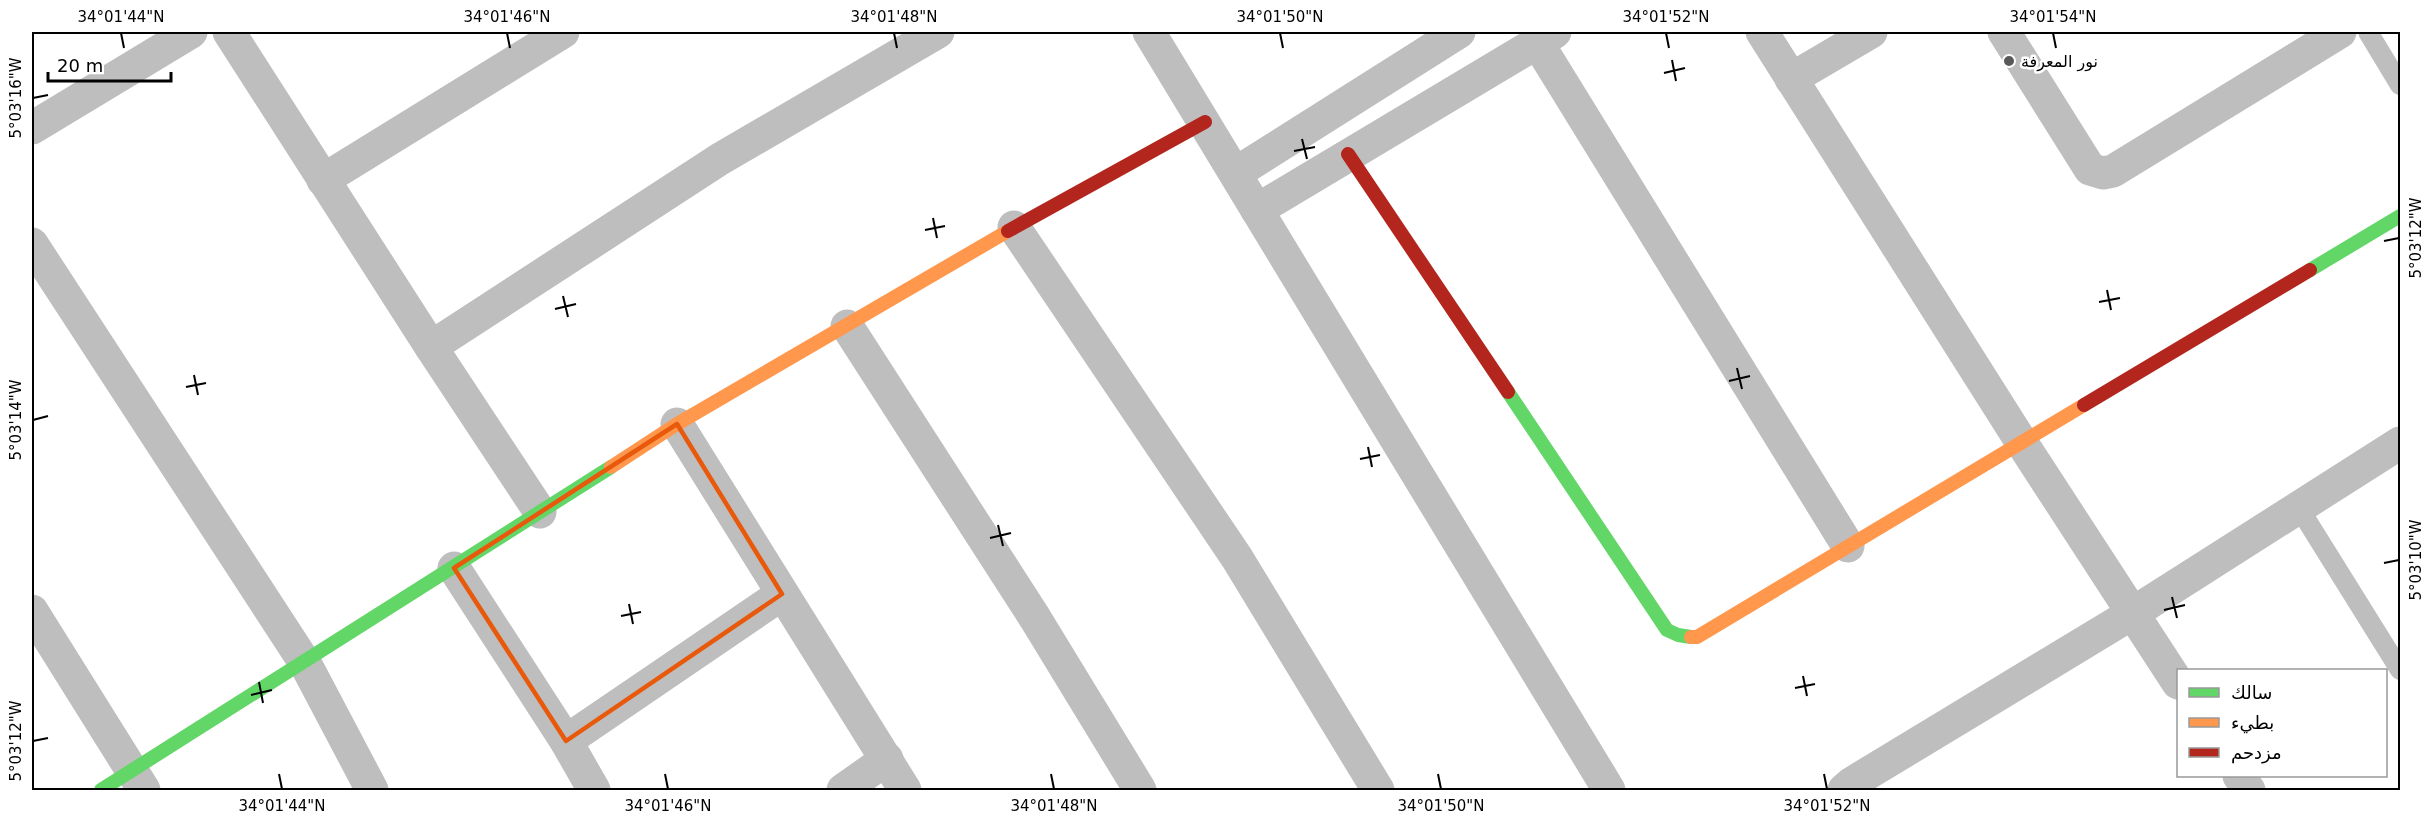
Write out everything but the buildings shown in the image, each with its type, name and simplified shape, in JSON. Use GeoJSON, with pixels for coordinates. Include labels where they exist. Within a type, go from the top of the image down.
{"type":"FeatureCollection","features":[{"type":"Feature","properties":{"kind":"street"},"geometry":{"type":"LineString","coordinates":[[32,128],[191,32]]}},
{"type":"Feature","properties":{"kind":"street"},"geometry":{"type":"LineString","coordinates":[[229,32],[430,347],[540,512]]}},
{"type":"Feature","properties":{"kind":"street"},"geometry":{"type":"LineString","coordinates":[[323,180],[562,32]]}},
{"type":"Feature","properties":{"kind":"street"},"geometry":{"type":"LineString","coordinates":[[430,347],[720,159],[938,32]]}},
{"type":"Feature","properties":{"kind":"street"},"geometry":{"type":"LineString","coordinates":[[1149,32],[1608,790]]}},
{"type":"Feature","properties":{"kind":"street"},"geometry":{"type":"LineString","coordinates":[[1236,173],[1459,32]]}},
{"type":"Feature","properties":{"kind":"street"},"geometry":{"type":"LineString","coordinates":[[1762,32],[2022,443],[2177,681]]}},
{"type":"Feature","properties":{"kind":"street"},"geometry":{"type":"LineString","coordinates":[[1791,79],[1871,32]]}},
{"type":"Feature","properties":{"kind":"street"},"geometry":{"type":"LineString","coordinates":[[2004,32],[2090,169],[2103,173],[2113,171],[2340,32]]}},
{"type":"Feature","properties":{"kind":"street"},"geometry":{"type":"LineString","coordinates":[[1257,210],[1546,37],[1848,546]]}},
{"type":"Feature","properties":{"kind":"street"},"geometry":{"type":"LineString","coordinates":[[101,790],[138,781],[305,663],[677,424],[1014,227],[1205,122]]}},
{"type":"Feature","properties":{"kind":"street"},"geometry":{"type":"LineString","coordinates":[[1348,154],[1667,630],[1677,636],[1697,637],[2400,216]]}},
{"type":"Feature","properties":{"kind":"street"},"geometry":{"type":"LineString","coordinates":[[1014,227],[1237,558],[1378,790]]}},
{"type":"Feature","properties":{"kind":"street"},"geometry":{"type":"LineString","coordinates":[[32,244],[305,663],[372,790]]}},
{"type":"Feature","properties":{"kind":"street"},"geometry":{"type":"LineString","coordinates":[[848,326],[1035,618],[1140,790]]}},
{"type":"Feature","properties":{"kind":"street"},"geometry":{"type":"LineString","coordinates":[[677,424],[906,790]]}},
{"type":"Feature","properties":{"kind":"street"},"geometry":{"type":"LineString","coordinates":[[1844,790],[2133,613],[2400,443]]}},
{"type":"Feature","properties":{"kind":"street"},"geometry":{"type":"LineString","coordinates":[[454,568],[566,741],[594,790]]}},
{"type":"Feature","properties":{"kind":"street"},"geometry":{"type":"LineString","coordinates":[[566,741],[782,594]]}},
{"type":"Feature","properties":{"kind":"street"},"geometry":{"type":"LineString","coordinates":[[32,611],[138,781]]}},
{"type":"Feature","properties":{"kind":"street"},"geometry":{"type":"LineString","coordinates":[[843,790],[887,759]]}},
{"type":"Feature","properties":{"kind":"street"},"geometry":{"type":"LineString","coordinates":[[2240,777],[2249,790]]}},
{"type":"Feature","properties":{"kind":"lane"},"geometry":{"type":"LineString","coordinates":[[2368,32],[2400,85]]}},
{"type":"Feature","properties":{"kind":"lane"},"geometry":{"type":"LineString","coordinates":[[2299,508],[2400,670]]}},
{"type":"Feature","properties":{"kind":"highlighted area"},"geometry":{"type":"Polygon","coordinates":[[[677,424],[782,594],[566,741],[454,568],[677,424]]]}},
{"type":"Feature","properties":{"kind":"traffic: fast"},"geometry":{"type":"LineString","coordinates":[[2310,270],[2400,216]]}},
{"type":"Feature","properties":{"kind":"traffic: fast"},"geometry":{"type":"LineString","coordinates":[[1508,392],[1667,630],[1691,637]]}},
{"type":"Feature","properties":{"kind":"traffic: fast"},"geometry":{"type":"LineString","coordinates":[[101,790],[611,467]]}},
{"type":"Feature","properties":{"kind":"traffic: slow"},"geometry":{"type":"LineString","coordinates":[[611,467],[677,424],[1008,231]]}},
{"type":"Feature","properties":{"kind":"traffic: slow"},"geometry":{"type":"LineString","coordinates":[[1691,637],[1697,637],[2084,405]]}},
{"type":"Feature","properties":{"kind":"traffic: jam"},"geometry":{"type":"LineString","coordinates":[[1008,231],[1205,122]]}},
{"type":"Feature","properties":{"kind":"traffic: jam"},"geometry":{"type":"LineString","coordinates":[[1348,154],[1508,392]]}},
{"type":"Feature","properties":{"kind":"traffic: jam"},"geometry":{"type":"LineString","coordinates":[[2084,405],[2310,270]]}},
{"type":"Feature","properties":{"kind":"place","name":"نور المعرفة"},"geometry":{"type":"Point","coordinates":[2009,61]}}]}
